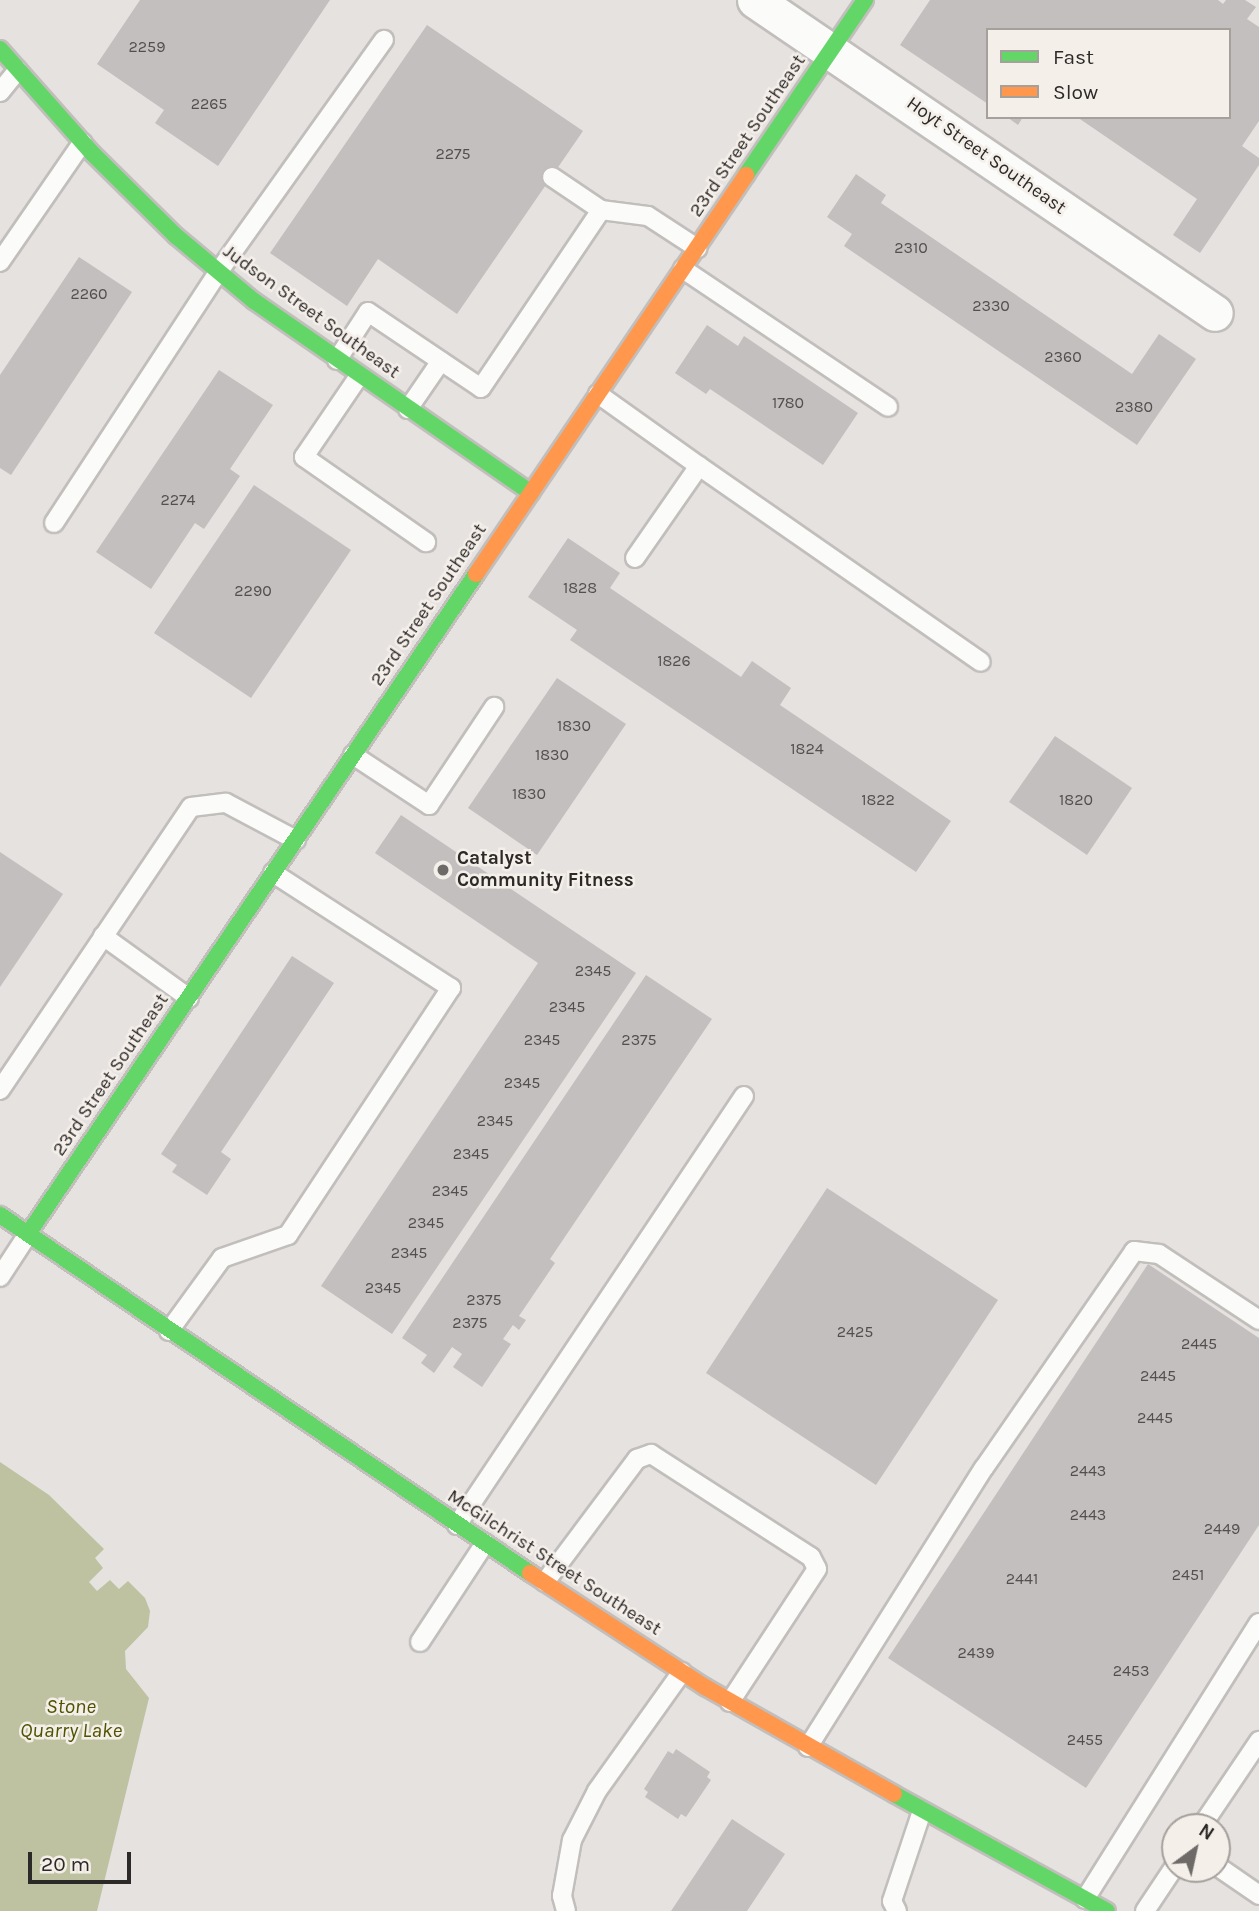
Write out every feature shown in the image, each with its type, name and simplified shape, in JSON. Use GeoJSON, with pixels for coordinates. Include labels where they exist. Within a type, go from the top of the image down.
{"type":"FeatureCollection","features":[{"type":"Feature","properties":{"kind":"street","name":"Hoyt Street Southeast"},"geometry":{"type":"LineString","coordinates":[[755,0],[1215,313]]}},
{"type":"Feature","properties":{"kind":"street","name":"23rd Street Southeast"},"geometry":{"type":"LineString","coordinates":[[28,1234],[865,0]]}},
{"type":"Feature","properties":{"kind":"street","name":"Judson Street Southeast"},"geometry":{"type":"LineString","coordinates":[[0,49],[82,143],[176,236],[359,376],[531,493]]}},
{"type":"Feature","properties":{"kind":"street","name":"McGilchrist Street Southeast"},"geometry":{"type":"LineString","coordinates":[[0,1215],[457,1525],[682,1672],[808,1747],[1107,1911]]}},
{"type":"Feature","properties":{"kind":"lane"},"geometry":{"type":"LineString","coordinates":[[54,523],[219,271],[384,40]]}},
{"type":"Feature","properties":{"kind":"lane"},"geometry":{"type":"LineString","coordinates":[[0,92],[18,70]]}},
{"type":"Feature","properties":{"kind":"lane"},"geometry":{"type":"LineString","coordinates":[[0,262],[82,143]]}},
{"type":"Feature","properties":{"kind":"lane"},"geometry":{"type":"LineString","coordinates":[[552,177],[601,210],[648,216],[697,248]]}},
{"type":"Feature","properties":{"kind":"lane"},"geometry":{"type":"LineString","coordinates":[[337,360],[368,313],[481,388],[601,210]]}},
{"type":"Feature","properties":{"kind":"lane"},"geometry":{"type":"LineString","coordinates":[[683,269],[888,407]]}},
{"type":"Feature","properties":{"kind":"lane"},"geometry":{"type":"LineString","coordinates":[[408,409],[441,361]]}},
{"type":"Feature","properties":{"kind":"lane"},"geometry":{"type":"LineString","coordinates":[[359,376],[304,457],[426,542]]}},
{"type":"Feature","properties":{"kind":"lane"},"geometry":{"type":"LineString","coordinates":[[598,394],[981,662]]}},
{"type":"Feature","properties":{"kind":"lane"},"geometry":{"type":"LineString","coordinates":[[635,558],[699,466]]}},
{"type":"Feature","properties":{"kind":"lane"},"geometry":{"type":"LineString","coordinates":[[353,755],[429,805],[494,708]]}},
{"type":"Feature","properties":{"kind":"lane"},"geometry":{"type":"LineString","coordinates":[[0,1090],[191,807],[226,803],[296,840]]}},
{"type":"Feature","properties":{"kind":"lane"},"geometry":{"type":"LineString","coordinates":[[169,1331],[222,1258],[288,1235],[451,988],[273,873]]}},
{"type":"Feature","properties":{"kind":"lane"},"geometry":{"type":"LineString","coordinates":[[103,936],[189,998]]}},
{"type":"Feature","properties":{"kind":"lane"},"geometry":{"type":"LineString","coordinates":[[457,1525],[744,1096]]}},
{"type":"Feature","properties":{"kind":"lane"},"geometry":{"type":"LineString","coordinates":[[0,1278],[28,1234]]}},
{"type":"Feature","properties":{"kind":"lane"},"geometry":{"type":"LineString","coordinates":[[808,1747],[984,1468],[1134,1251],[1159,1254],[1259,1320]]}},
{"type":"Feature","properties":{"kind":"lane"},"geometry":{"type":"LineString","coordinates":[[545,1582],[637,1459],[651,1454],[811,1558],[817,1569],[730,1702]]}},
{"type":"Feature","properties":{"kind":"lane"},"geometry":{"type":"LineString","coordinates":[[420,1642],[485,1543]]}},
{"type":"Feature","properties":{"kind":"lane"},"geometry":{"type":"LineString","coordinates":[[1085,1899],[1259,1623]]}},
{"type":"Feature","properties":{"kind":"lane"},"geometry":{"type":"LineString","coordinates":[[566,1911],[562,1896],[572,1840],[597,1791],[682,1672]]}},
{"type":"Feature","properties":{"kind":"lane"},"geometry":{"type":"LineString","coordinates":[[1210,1813],[1259,1741]]}},
{"type":"Feature","properties":{"kind":"lane"},"geometry":{"type":"LineString","coordinates":[[898,1911],[892,1901],[922,1811]]}},
{"type":"Feature","properties":{"kind":"lane"},"geometry":{"type":"LineString","coordinates":[[1231,1876],[1259,1895]]}},
{"type":"Feature","properties":{"kind":"lane"},"geometry":{"type":"LineString","coordinates":[[1145,1911],[1164,1883]]}},
{"type":"Feature","properties":{"kind":"water","name":"Stone Quarry Lake"},"geometry":{"type":"Polygon","coordinates":[[[0,1462],[49,1495],[104,1549],[95,1558],[103,1568],[89,1582],[97,1591],[110,1580],[119,1589],[128,1581],[145,1598],[150,1611],[148,1627],[125,1651],[126,1669],[149,1698],[97,1911],[0,1911],[0,1462]]]}},
{"type":"Feature","properties":{"kind":"building"},"geometry":{"type":"Polygon","coordinates":[[[140,0],[330,0],[218,166],[155,123],[164,110],[97,64],[140,0]]]}},
{"type":"Feature","properties":{"kind":"building"},"geometry":{"type":"Polygon","coordinates":[[[930,0],[1218,0],[1223,4],[1226,0],[1245,0],[1256,7],[1247,19],[1259,27],[1259,121],[1242,146],[1259,158],[1259,165],[1200,253],[1173,235],[1197,199],[1080,119],[1231,119],[1231,28],[986,28],[986,103],[900,45],[930,0]]]}},
{"type":"Feature","properties":{"kind":"building"},"geometry":{"type":"Polygon","coordinates":[[[427,25],[583,131],[457,314],[378,259],[347,306],[270,253],[427,25]]]}},
{"type":"Feature","properties":{"kind":"building"},"geometry":{"type":"Polygon","coordinates":[[[1010,119],[1022,119],[1018,125],[1010,119]]]}},
{"type":"Feature","properties":{"kind":"building"},"geometry":{"type":"Polygon","coordinates":[[[856,174],[886,195],[881,203],[1132,374],[1159,334],[1196,359],[1137,445],[844,246],[852,234],[827,217],[856,174]]]}},
{"type":"Feature","properties":{"kind":"building"},"geometry":{"type":"Polygon","coordinates":[[[79,257],[132,292],[11,475],[0,468],[0,375],[79,257]]]}},
{"type":"Feature","properties":{"kind":"building"},"geometry":{"type":"Polygon","coordinates":[[[707,325],[738,346],[744,336],[858,413],[823,465],[710,389],[706,394],[675,373],[707,325]]]}},
{"type":"Feature","properties":{"kind":"building"},"geometry":{"type":"Polygon","coordinates":[[[219,370],[273,405],[230,469],[240,476],[204,529],[195,523],[151,589],[96,552],[219,370]]]}},
{"type":"Feature","properties":{"kind":"building"},"geometry":{"type":"Polygon","coordinates":[[[254,485],[351,550],[251,698],[154,633],[254,485]]]}},
{"type":"Feature","properties":{"kind":"building"},"geometry":{"type":"Polygon","coordinates":[[[568,538],[620,573],[610,588],[741,677],[752,661],[791,688],[780,705],[951,821],[916,872],[570,640],[577,630],[528,597],[568,538]]]}},
{"type":"Feature","properties":{"kind":"building"},"geometry":{"type":"Polygon","coordinates":[[[557,678],[626,724],[537,855],[468,808],[557,678]]]}},
{"type":"Feature","properties":{"kind":"building"},"geometry":{"type":"Polygon","coordinates":[[[1055,736],[1132,788],[1087,855],[1009,802],[1055,736]]]}},
{"type":"Feature","properties":{"kind":"building"},"geometry":{"type":"Polygon","coordinates":[[[401,815],[636,973],[392,1334],[321,1286],[538,963],[375,853],[401,815]]]}},
{"type":"Feature","properties":{"kind":"building"},"geometry":{"type":"Polygon","coordinates":[[[0,852],[63,894],[0,987],[0,852]]]}},
{"type":"Feature","properties":{"kind":"building"},"geometry":{"type":"Polygon","coordinates":[[[292,956],[334,983],[221,1152],[231,1159],[207,1195],[172,1172],[177,1165],[161,1154],[292,956]]]}},
{"type":"Feature","properties":{"kind":"building"},"geometry":{"type":"Polygon","coordinates":[[[646,975],[712,1019],[550,1259],[555,1263],[519,1316],[526,1320],[519,1330],[513,1325],[503,1339],[511,1344],[482,1387],[453,1367],[462,1354],[452,1347],[434,1373],[421,1363],[427,1355],[402,1338],[646,975]]]}},
{"type":"Feature","properties":{"kind":"building"},"geometry":{"type":"Polygon","coordinates":[[[827,1188],[998,1300],[876,1485],[706,1373],[827,1188]]]}},
{"type":"Feature","properties":{"kind":"building"},"geometry":{"type":"Polygon","coordinates":[[[1148,1264],[1259,1338],[1259,1525],[1086,1788],[888,1658],[1148,1264]]]}},
{"type":"Feature","properties":{"kind":"building"},"geometry":{"type":"Polygon","coordinates":[[[676,1749],[710,1772],[707,1777],[711,1780],[686,1817],[681,1814],[678,1819],[645,1797],[648,1792],[644,1789],[668,1751],[673,1754],[676,1749]]]}},
{"type":"Feature","properties":{"kind":"building"},"geometry":{"type":"Polygon","coordinates":[[[732,1819],[785,1854],[747,1911],[671,1911],[732,1819]]]}},
{"type":"Feature","properties":{"kind":"traffic: fast"},"geometry":{"type":"LineString","coordinates":[[746,175],[865,0]]}},
{"type":"Feature","properties":{"kind":"traffic: fast"},"geometry":{"type":"LineString","coordinates":[[0,49],[92,153],[176,236],[254,301],[531,493]]}},
{"type":"Feature","properties":{"kind":"traffic: fast"},"geometry":{"type":"LineString","coordinates":[[28,1234],[476,574]]}},
{"type":"Feature","properties":{"kind":"traffic: fast"},"geometry":{"type":"LineString","coordinates":[[0,1215],[530,1573]]}},
{"type":"Feature","properties":{"kind":"traffic: fast"},"geometry":{"type":"LineString","coordinates":[[894,1794],[1107,1911]]}},
{"type":"Feature","properties":{"kind":"traffic: slow"},"geometry":{"type":"LineString","coordinates":[[476,574],[746,175]]}},
{"type":"Feature","properties":{"kind":"traffic: slow"},"geometry":{"type":"LineString","coordinates":[[530,1573],[705,1687],[894,1794]]}},
{"type":"Feature","properties":{"kind":"place","name":"Catalyst Community Fitness"},"geometry":{"type":"Point","coordinates":[443,870]}}]}
